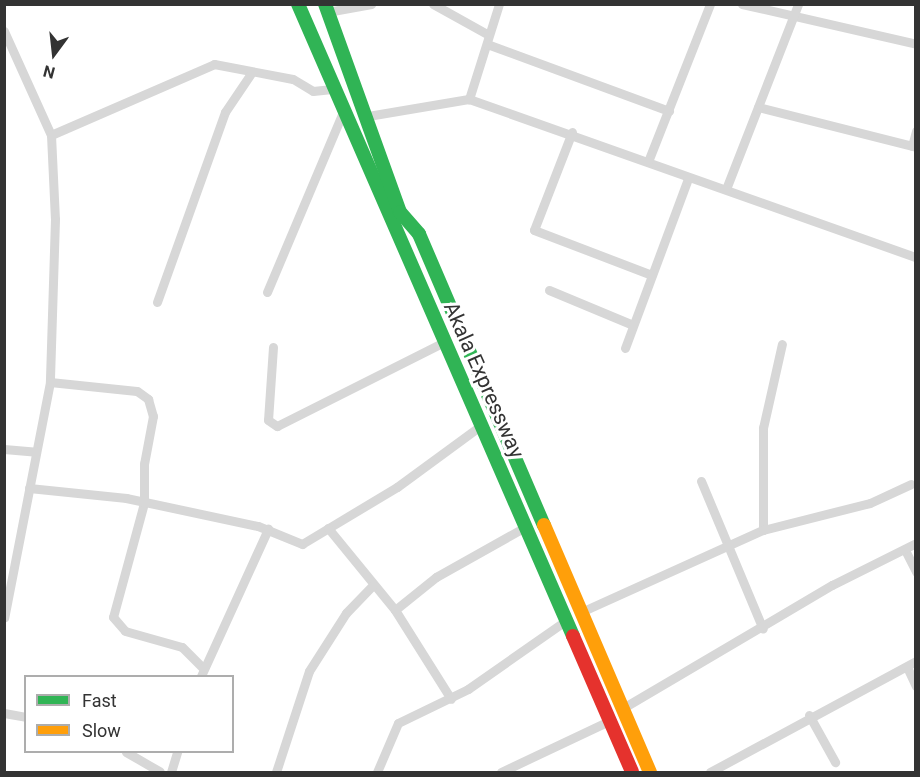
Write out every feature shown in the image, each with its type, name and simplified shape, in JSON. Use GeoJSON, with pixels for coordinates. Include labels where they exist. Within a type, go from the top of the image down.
{"type":"FeatureCollection","features":[{"type":"Feature","properties":{"kind":"main road","name":"Akala Expressway"},"geometry":{"type":"LineString","coordinates":[[298,4],[319,60],[344,112],[632,772]]}},
{"type":"Feature","properties":{"kind":"main road","name":"Akala Expressway"},"geometry":{"type":"LineString","coordinates":[[325,7],[368,116],[400,212],[419,234],[650,772]]}},
{"type":"Feature","properties":{"kind":"main road"},"geometry":{"type":"LineString","coordinates":[[306,25],[325,7]]}},
{"type":"Feature","properties":{"kind":"main road"},"geometry":{"type":"LineString","coordinates":[[319,60],[343,51]]}},
{"type":"Feature","properties":{"kind":"main road"},"geometry":{"type":"LineString","coordinates":[[585,666],[602,660]]}},
{"type":"Feature","properties":{"kind":"street"},"geometry":{"type":"LineString","coordinates":[[325,7],[371,4]]}},
{"type":"Feature","properties":{"kind":"street"},"geometry":{"type":"LineString","coordinates":[[433,4],[487,39],[669,111]]}},
{"type":"Feature","properties":{"kind":"street"},"geometry":{"type":"LineString","coordinates":[[469,99],[499,4]]}},
{"type":"Feature","properties":{"kind":"street"},"geometry":{"type":"LineString","coordinates":[[649,159],[710,4]]}},
{"type":"Feature","properties":{"kind":"street"},"geometry":{"type":"LineString","coordinates":[[742,4],[796,9],[915,44]]}},
{"type":"Feature","properties":{"kind":"street"},"geometry":{"type":"LineString","coordinates":[[726,189],[796,9]]}},
{"type":"Feature","properties":{"kind":"street"},"geometry":{"type":"LineString","coordinates":[[4,31],[12,58],[51,135],[55,219],[50,382],[4,618]]}},
{"type":"Feature","properties":{"kind":"street"},"geometry":{"type":"LineString","coordinates":[[4,66],[12,58]]}},
{"type":"Feature","properties":{"kind":"street"},"geometry":{"type":"LineString","coordinates":[[51,135],[214,64],[293,79],[313,91],[332,89]]}},
{"type":"Feature","properties":{"kind":"street"},"geometry":{"type":"LineString","coordinates":[[157,302],[225,112],[252,72]]}},
{"type":"Feature","properties":{"kind":"street"},"geometry":{"type":"LineString","coordinates":[[368,116],[469,99],[649,159],[688,179],[726,189],[915,257]]}},
{"type":"Feature","properties":{"kind":"street"},"geometry":{"type":"LineString","coordinates":[[758,107],[914,146],[915,132]]}},
{"type":"Feature","properties":{"kind":"street"},"geometry":{"type":"LineString","coordinates":[[267,292],[344,112]]}},
{"type":"Feature","properties":{"kind":"street"},"geometry":{"type":"LineString","coordinates":[[572,132],[534,230],[652,275]]}},
{"type":"Feature","properties":{"kind":"street"},"geometry":{"type":"LineString","coordinates":[[625,348],[688,179]]}},
{"type":"Feature","properties":{"kind":"street"},"geometry":{"type":"LineString","coordinates":[[549,290],[633,325]]}},
{"type":"Feature","properties":{"kind":"street"},"geometry":{"type":"LineString","coordinates":[[273,347],[268,420],[277,426],[444,342]]}},
{"type":"Feature","properties":{"kind":"street"},"geometry":{"type":"LineString","coordinates":[[763,530],[763,428],[782,344]]}},
{"type":"Feature","properties":{"kind":"street"},"geometry":{"type":"LineString","coordinates":[[50,382],[136,391],[148,399],[153,416],[144,464],[144,503],[112,617],[125,631],[182,647],[202,672],[268,529]]}},
{"type":"Feature","properties":{"kind":"street"},"geometry":{"type":"LineString","coordinates":[[28,488],[144,503],[268,529],[302,544],[397,487],[480,426]]}},
{"type":"Feature","properties":{"kind":"street"},"geometry":{"type":"LineString","coordinates":[[4,449],[36,452]]}},
{"type":"Feature","properties":{"kind":"street"},"geometry":{"type":"LineString","coordinates":[[701,481],[763,629]]}},
{"type":"Feature","properties":{"kind":"street"},"geometry":{"type":"LineString","coordinates":[[581,612],[763,530],[870,503],[911,484]]}},
{"type":"Feature","properties":{"kind":"street"},"geometry":{"type":"LineString","coordinates":[[395,609],[444,572],[525,527]]}},
{"type":"Feature","properties":{"kind":"street"},"geometry":{"type":"LineString","coordinates":[[328,528],[395,609],[451,699]]}},
{"type":"Feature","properties":{"kind":"street"},"geometry":{"type":"LineString","coordinates":[[622,708],[763,629],[832,585],[915,543]]}},
{"type":"Feature","properties":{"kind":"street"},"geometry":{"type":"LineString","coordinates":[[904,550],[915,572]]}},
{"type":"Feature","properties":{"kind":"street"},"geometry":{"type":"LineString","coordinates":[[276,772],[309,671],[346,614],[373,585]]}},
{"type":"Feature","properties":{"kind":"street"},"geometry":{"type":"LineString","coordinates":[[377,772],[398,723],[451,699],[566,621]]}},
{"type":"Feature","properties":{"kind":"street"},"geometry":{"type":"LineString","coordinates":[[710,772],[809,715],[911,664],[915,686]]}},
{"type":"Feature","properties":{"kind":"street"},"geometry":{"type":"LineString","coordinates":[[4,713],[24,717]]}},
{"type":"Feature","properties":{"kind":"street"},"geometry":{"type":"LineString","coordinates":[[809,715],[835,762]]}},
{"type":"Feature","properties":{"kind":"street"},"geometry":{"type":"LineString","coordinates":[[501,772],[611,720]]}},
{"type":"Feature","properties":{"kind":"street"},"geometry":{"type":"LineString","coordinates":[[128,753],[160,772]]}},
{"type":"Feature","properties":{"kind":"street"},"geometry":{"type":"LineString","coordinates":[[171,772],[177,753]]}},
{"type":"Feature","properties":{"kind":"traffic: fast"},"geometry":{"type":"LineString","coordinates":[[298,4],[573,636]]}},
{"type":"Feature","properties":{"kind":"traffic: fast"},"geometry":{"type":"LineString","coordinates":[[325,4],[400,212],[419,234],[544,525]]}},
{"type":"Feature","properties":{"kind":"traffic: slow"},"geometry":{"type":"LineString","coordinates":[[544,525],[650,772]]}},
{"type":"Feature","properties":{"kind":"traffic: jam"},"geometry":{"type":"LineString","coordinates":[[573,636],[632,772]]}}]}
